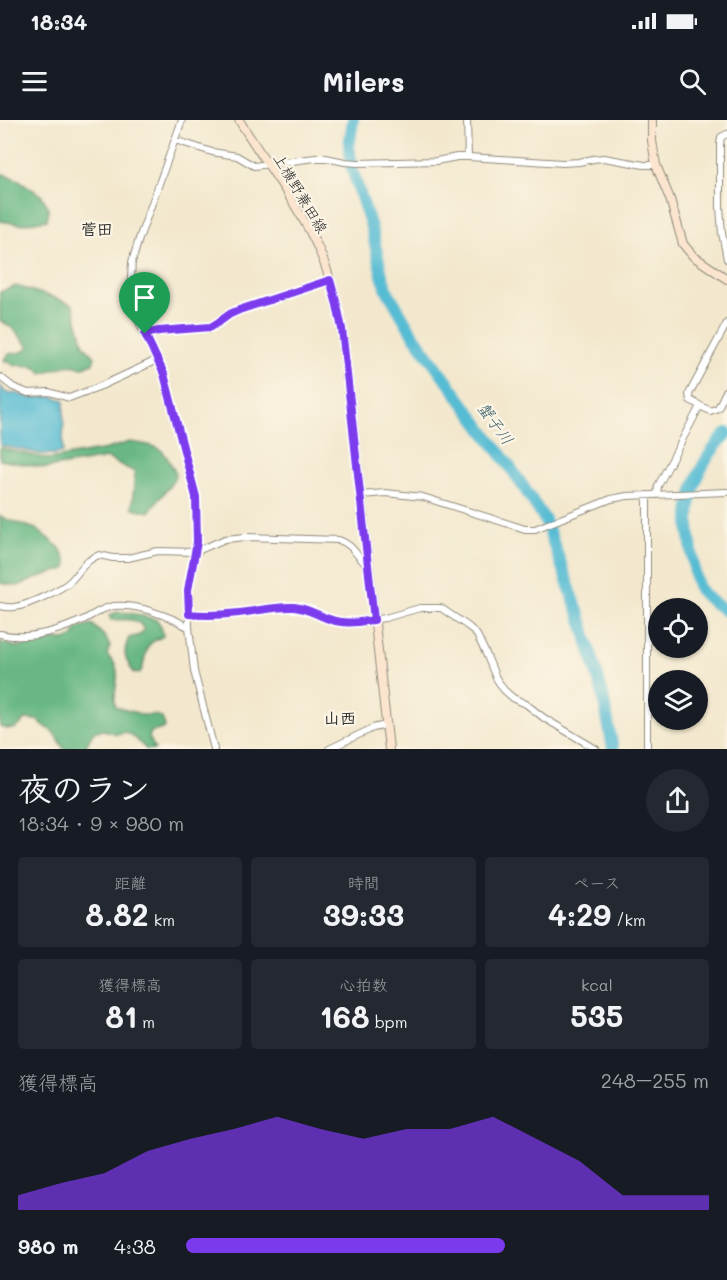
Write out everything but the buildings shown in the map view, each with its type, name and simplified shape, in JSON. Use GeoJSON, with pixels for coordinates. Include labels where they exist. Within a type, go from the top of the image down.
{"type":"FeatureCollection","features":[{"type":"Feature","properties":{"kind":"main road","name":"上横野兼田線"},"geometry":{"type":"LineString","coordinates":[[239,120],[304,220],[320,251],[337,305],[342,329],[389,749]]}},
{"type":"Feature","properties":{"kind":"main road"},"geometry":{"type":"LineString","coordinates":[[652,120],[652,141],[656,165],[670,199],[683,244],[693,256],[727,279]]}},
{"type":"Feature","properties":{"kind":"street"},"geometry":{"type":"LineString","coordinates":[[182,120],[138,239],[132,262],[130,293],[137,318],[164,374],[196,497],[195,552],[188,590],[189,627],[194,671],[214,749]]}},
{"type":"Feature","properties":{"kind":"street"},"geometry":{"type":"LineString","coordinates":[[467,120],[468,157]]}},
{"type":"Feature","properties":{"kind":"street"},"geometry":{"type":"LineString","coordinates":[[727,134],[721,137],[720,145],[720,207],[727,259]]}},
{"type":"Feature","properties":{"kind":"street"},"geometry":{"type":"LineString","coordinates":[[175,140],[212,152],[237,156],[254,165],[302,158],[358,162],[436,161],[458,157],[563,162],[604,158],[656,165]]}},
{"type":"Feature","properties":{"kind":"street"},"geometry":{"type":"LineString","coordinates":[[145,334],[211,327],[239,310],[330,280]]}},
{"type":"Feature","properties":{"kind":"street"},"geometry":{"type":"LineString","coordinates":[[727,323],[689,394],[690,400],[710,411],[718,408],[727,390]]}},
{"type":"Feature","properties":{"kind":"street"},"geometry":{"type":"LineString","coordinates":[[0,377],[13,387],[28,393],[49,392],[69,398],[157,360]]}},
{"type":"Feature","properties":{"kind":"street"},"geometry":{"type":"LineString","coordinates":[[657,495],[658,486],[700,406]]}},
{"type":"Feature","properties":{"kind":"street"},"geometry":{"type":"LineString","coordinates":[[361,495],[385,493],[423,497],[535,529],[611,499],[627,496],[727,492]]}},
{"type":"Feature","properties":{"kind":"street"},"geometry":{"type":"LineString","coordinates":[[646,749],[647,495]]}},
{"type":"Feature","properties":{"kind":"street"},"geometry":{"type":"LineString","coordinates":[[0,606],[16,607],[59,589],[74,577],[86,562],[99,555],[128,558],[158,551],[195,552],[225,539],[246,537],[339,540],[349,544],[369,566]]}},
{"type":"Feature","properties":{"kind":"street"},"geometry":{"type":"LineString","coordinates":[[0,634],[28,637],[46,633],[114,606],[148,610],[189,627]]}},
{"type":"Feature","properties":{"kind":"street"},"geometry":{"type":"LineString","coordinates":[[189,614],[223,615],[296,607],[331,620],[351,623],[374,620],[420,608],[441,608],[477,635],[496,678],[504,690],[544,718],[596,749]]}},
{"type":"Feature","properties":{"kind":"street"},"geometry":{"type":"LineString","coordinates":[[329,749],[373,728],[386,725]]}},
{"type":"Feature","properties":{"kind":"street"},"geometry":{"type":"LineString","coordinates":[[347,741],[348,749]]}},
{"type":"Feature","properties":{"kind":"green space"},"geometry":{"type":"Polygon","coordinates":[[[0,173],[19,180],[41,195],[49,208],[47,220],[20,224],[0,221],[0,173]]]}},
{"type":"Feature","properties":{"kind":"green space"},"geometry":{"type":"Polygon","coordinates":[[[16,286],[73,305],[84,345],[95,357],[93,363],[84,367],[68,365],[42,373],[34,366],[15,365],[4,360],[9,354],[22,352],[29,347],[13,329],[0,321],[0,292],[16,286]]]}},
{"type":"Feature","properties":{"kind":"green space"},"geometry":{"type":"Polygon","coordinates":[[[130,442],[159,449],[167,457],[176,474],[149,512],[132,508],[135,472],[107,458],[46,468],[0,460],[0,448],[49,459],[107,449],[130,442]]]}},
{"type":"Feature","properties":{"kind":"green space"},"geometry":{"type":"Polygon","coordinates":[[[0,516],[36,529],[60,548],[67,562],[66,569],[18,586],[0,583],[0,516]]]}},
{"type":"Feature","properties":{"kind":"green space"},"geometry":{"type":"Polygon","coordinates":[[[118,612],[157,620],[161,626],[163,636],[153,641],[148,647],[140,673],[134,673],[125,652],[129,638],[140,635],[144,630],[134,621],[111,620],[109,615],[118,612]]]}},
{"type":"Feature","properties":{"kind":"green space"},"geometry":{"type":"Polygon","coordinates":[[[92,624],[110,645],[107,655],[115,664],[117,672],[116,707],[162,718],[165,726],[151,732],[149,737],[155,749],[146,749],[131,735],[124,732],[117,734],[104,730],[94,731],[86,746],[87,749],[64,749],[54,733],[37,720],[25,719],[14,729],[0,727],[0,642],[17,647],[54,639],[65,640],[74,636],[77,628],[92,624]]]}},
{"type":"Feature","properties":{"kind":"water"},"geometry":{"type":"Polygon","coordinates":[[[0,385],[5,392],[11,394],[32,398],[51,396],[64,400],[63,452],[43,454],[0,445],[0,385]]]}},
{"type":"Feature","properties":{"kind":"waterway","name":"蟹子川"},"geometry":{"type":"LineString","coordinates":[[353,120],[349,146],[352,169],[371,227],[387,290],[412,333],[513,471],[545,520],[583,625],[603,695],[613,749]]}},
{"type":"Feature","properties":{"kind":"waterway"},"geometry":{"type":"LineString","coordinates":[[727,433],[704,464],[694,486],[689,511],[694,570],[699,588],[708,599],[727,612]]}},
{"type":"Feature","properties":{"kind":"district","name":"菅田"},"geometry":{"type":"Point","coordinates":[97,228]}},
{"type":"Feature","properties":{"kind":"district","name":"山西"},"geometry":{"type":"Point","coordinates":[340,717]}},
{"type":"Feature","properties":{"kind":"route"},"geometry":{"type":"LineString","coordinates":[[330,280],[342,329],[374,620],[341,622],[296,607],[223,615],[189,614],[189,579],[197,542],[196,497],[164,374],[145,334],[211,327],[239,310],[330,280]]}}]}
